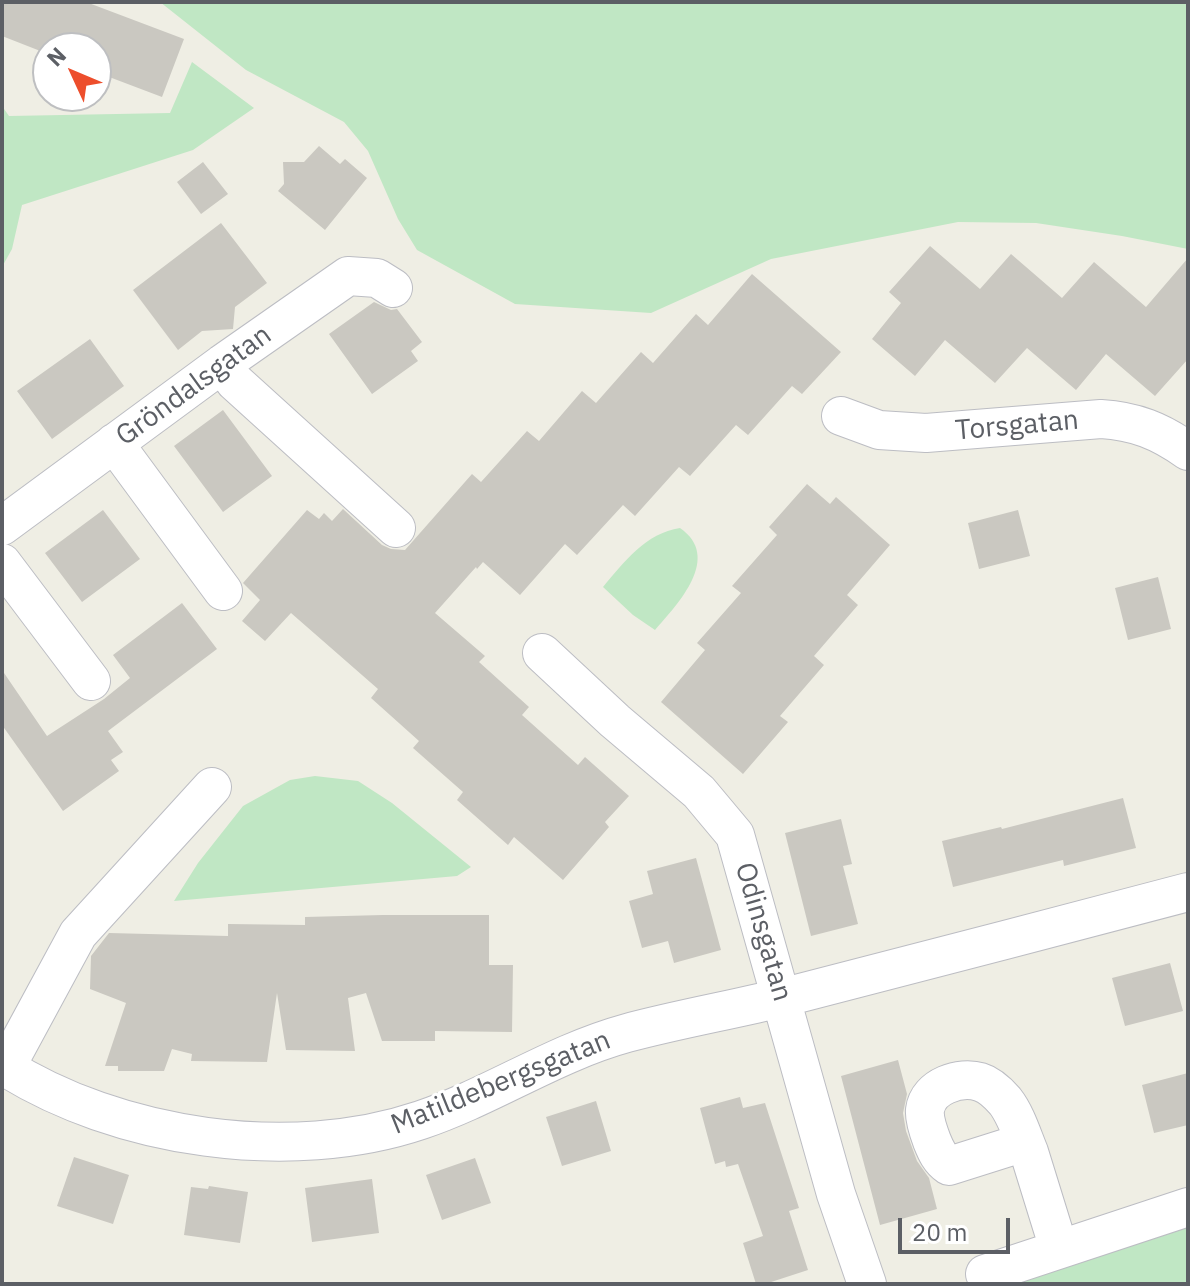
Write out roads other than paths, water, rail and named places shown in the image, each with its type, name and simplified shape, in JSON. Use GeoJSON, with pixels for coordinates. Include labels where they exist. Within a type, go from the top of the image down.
{"type":"FeatureCollection","features":[{"type":"Feature","properties":{"kind":"street","name":"Gröndalsgatan"},"geometry":{"type":"LineString","coordinates":[[2,526],[222,364],[348,276],[377,278],[393,288]]}},
{"type":"Feature","properties":{"kind":"street"},"geometry":{"type":"LineString","coordinates":[[222,364],[235,382],[396,528]]}},
{"type":"Feature","properties":{"kind":"street","name":"Torsgatan"},"geometry":{"type":"LineString","coordinates":[[841,416],[879,430],[926,433],[1101,419],[1125,420],[1150,427],[1188,451]]}},
{"type":"Feature","properties":{"kind":"street"},"geometry":{"type":"LineString","coordinates":[[114,443],[223,591]]}},
{"type":"Feature","properties":{"kind":"street"},"geometry":{"type":"LineString","coordinates":[[2,563],[91,681]]}},
{"type":"Feature","properties":{"kind":"street","name":"Odinsgatan"},"geometry":{"type":"LineString","coordinates":[[542,653],[615,721],[699,792],[735,835],[836,1194],[867,1284]]}},
{"type":"Feature","properties":{"kind":"street"},"geometry":{"type":"LineString","coordinates":[[4,1066],[78,934],[212,787]]}},
{"type":"Feature","properties":{"kind":"street","name":"Matildebergsgatan"},"geometry":{"type":"LineString","coordinates":[[4,1066],[98,1111],[152,1125],[228,1139],[280,1142],[334,1138],[381,1131],[421,1120],[558,1057],[606,1040],[782,998],[1188,892]]}},
{"type":"Feature","properties":{"kind":"street"},"geometry":{"type":"LineString","coordinates":[[1025,1142],[1059,1249]]}},
{"type":"Feature","properties":{"kind":"street"},"geometry":{"type":"LineString","coordinates":[[985,1274],[1188,1207]]}}]}
